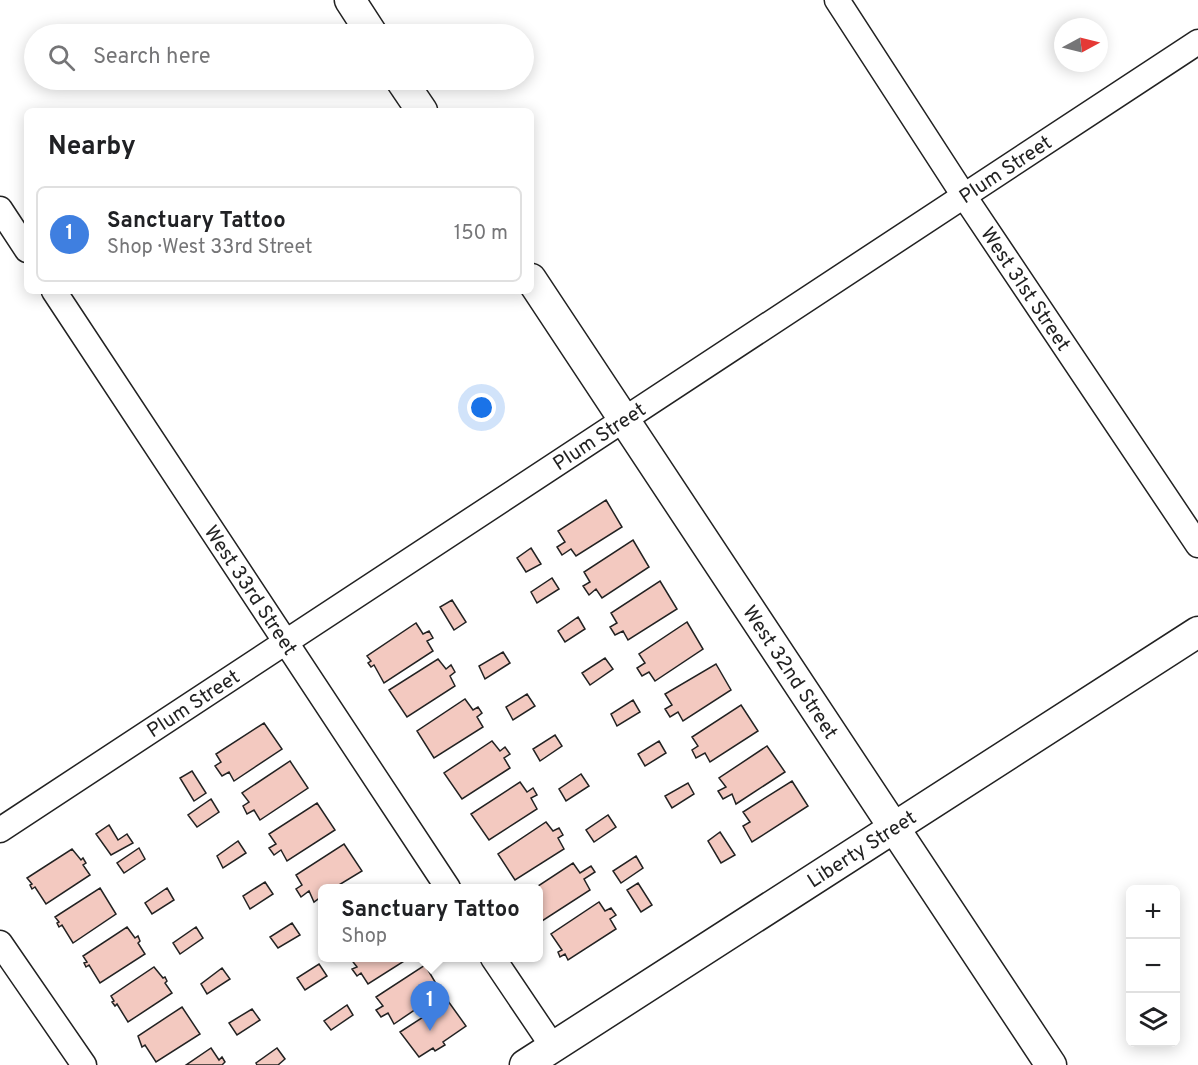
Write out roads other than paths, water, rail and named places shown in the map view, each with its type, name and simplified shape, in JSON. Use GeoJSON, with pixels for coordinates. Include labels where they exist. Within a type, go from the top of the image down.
{"type":"FeatureCollection","features":[{"type":"Feature","properties":{"kind":"street"},"geometry":{"type":"LineString","coordinates":[[350,0],[366,24]]}},
{"type":"Feature","properties":{"kind":"street","name":"West 31st Street"},"geometry":{"type":"LineString","coordinates":[[837,0],[964,196],[1198,545]]}},
{"type":"Feature","properties":{"kind":"street","name":"Plum Street"},"geometry":{"type":"LineString","coordinates":[[0,830],[1198,42]]}},
{"type":"Feature","properties":{"kind":"street"},"geometry":{"type":"LineString","coordinates":[[408,90],[420,108]]}},
{"type":"Feature","properties":{"kind":"street"},"geometry":{"type":"LineString","coordinates":[[0,209],[24,245]]}},
{"type":"Feature","properties":{"kind":"street","name":"West 32nd Street"},"geometry":{"type":"LineString","coordinates":[[534,284],[1050,1065]]}},
{"type":"Feature","properties":{"kind":"street","name":"West 33rd Street"},"geometry":{"type":"LineString","coordinates":[[56,294],[445,884]]}},
{"type":"Feature","properties":{"kind":"street","name":"Liberty Street"},"geometry":{"type":"LineString","coordinates":[[525,1065],[1198,632]]}},
{"type":"Feature","properties":{"kind":"street"},"geometry":{"type":"LineString","coordinates":[[0,943],[84,1065]]}},
{"type":"Feature","properties":{"kind":"street"},"geometry":{"type":"LineString","coordinates":[[497,962],[553,1047]]}},
{"type":"Feature","properties":{"kind":"place","name":"Sanctuary Tattoo"},"geometry":{"type":"Point","coordinates":[430,1031]}}]}
